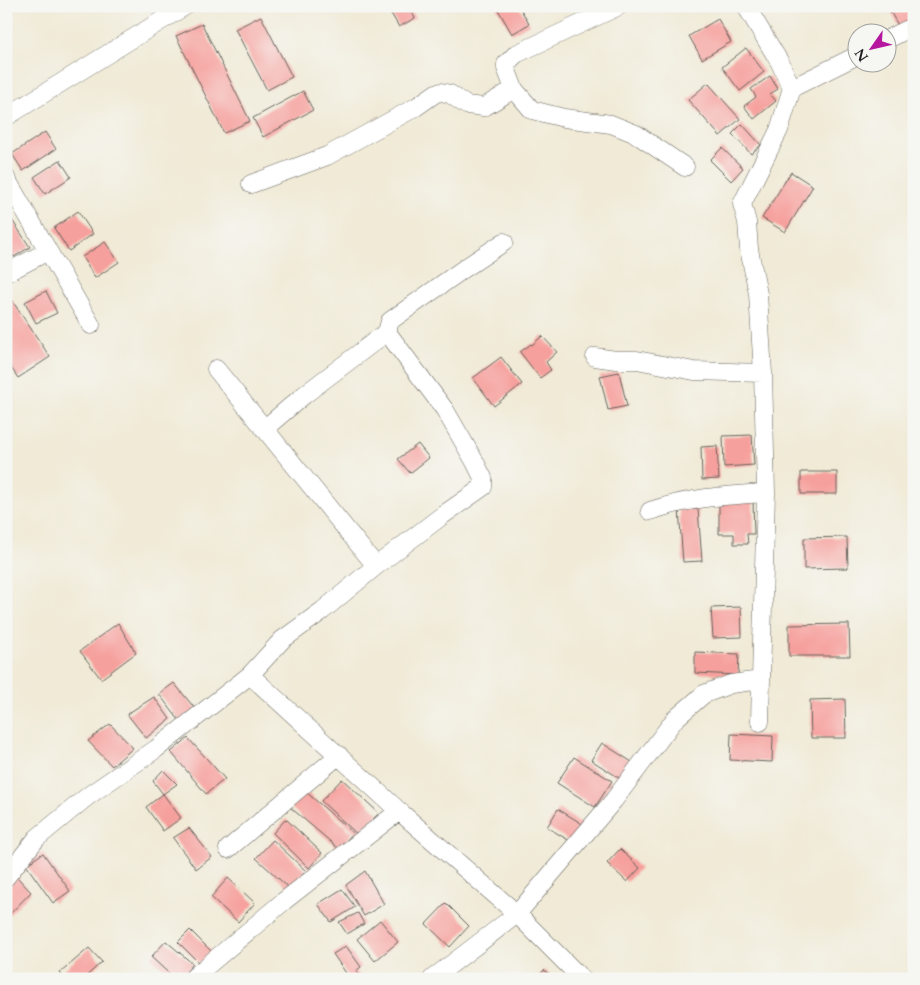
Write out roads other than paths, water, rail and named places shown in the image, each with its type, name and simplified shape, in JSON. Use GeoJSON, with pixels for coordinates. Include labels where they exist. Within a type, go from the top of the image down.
{"type":"FeatureCollection","features":[{"type":"Feature","properties":{"kind":"street"},"geometry":{"type":"LineString","coordinates":[[6,117],[185,6]]}},
{"type":"Feature","properties":{"kind":"street"},"geometry":{"type":"LineString","coordinates":[[619,6],[516,54],[506,64],[514,89],[532,110],[564,118],[611,124],[636,134],[685,166]]}},
{"type":"Feature","properties":{"kind":"street"},"geometry":{"type":"LineString","coordinates":[[746,6],[779,61],[792,88],[778,130],[742,204],[748,222],[749,249],[758,294],[763,373],[766,493],[760,722]]}},
{"type":"Feature","properties":{"kind":"street"},"geometry":{"type":"LineString","coordinates":[[898,34],[914,26]]}},
{"type":"Feature","properties":{"kind":"street"},"geometry":{"type":"LineString","coordinates":[[792,88],[848,60]]}},
{"type":"Feature","properties":{"kind":"street"},"geometry":{"type":"LineString","coordinates":[[251,184],[327,156],[416,107],[436,93],[450,94],[466,105],[484,106],[514,89]]}},
{"type":"Feature","properties":{"kind":"street"},"geometry":{"type":"LineString","coordinates":[[9,190],[48,251],[91,325]]}},
{"type":"Feature","properties":{"kind":"street"},"geometry":{"type":"LineString","coordinates":[[264,429],[304,395],[387,332],[390,321],[504,242]]}},
{"type":"Feature","properties":{"kind":"street"},"geometry":{"type":"LineString","coordinates":[[6,273],[48,251]]}},
{"type":"Feature","properties":{"kind":"street"},"geometry":{"type":"LineString","coordinates":[[6,876],[37,838],[88,796],[156,749],[250,674],[282,640],[322,611],[376,566],[483,487],[483,478],[445,410],[387,332]]}},
{"type":"Feature","properties":{"kind":"street"},"geometry":{"type":"LineString","coordinates":[[595,357],[637,360],[694,371],[763,373]]}},
{"type":"Feature","properties":{"kind":"street"},"geometry":{"type":"LineString","coordinates":[[216,369],[376,566]]}},
{"type":"Feature","properties":{"kind":"street"},"geometry":{"type":"LineString","coordinates":[[650,511],[678,502],[699,498],[766,493]]}},
{"type":"Feature","properties":{"kind":"street"},"geometry":{"type":"LineString","coordinates":[[250,674],[399,810],[517,914],[582,979]]}},
{"type":"Feature","properties":{"kind":"street"},"geometry":{"type":"LineString","coordinates":[[432,979],[517,914],[614,800],[676,719],[704,694],[731,684],[761,680]]}},
{"type":"Feature","properties":{"kind":"street"},"geometry":{"type":"LineString","coordinates":[[228,849],[339,755]]}},
{"type":"Feature","properties":{"kind":"street"},"geometry":{"type":"LineString","coordinates":[[194,978],[284,901],[399,810]]}}]}
